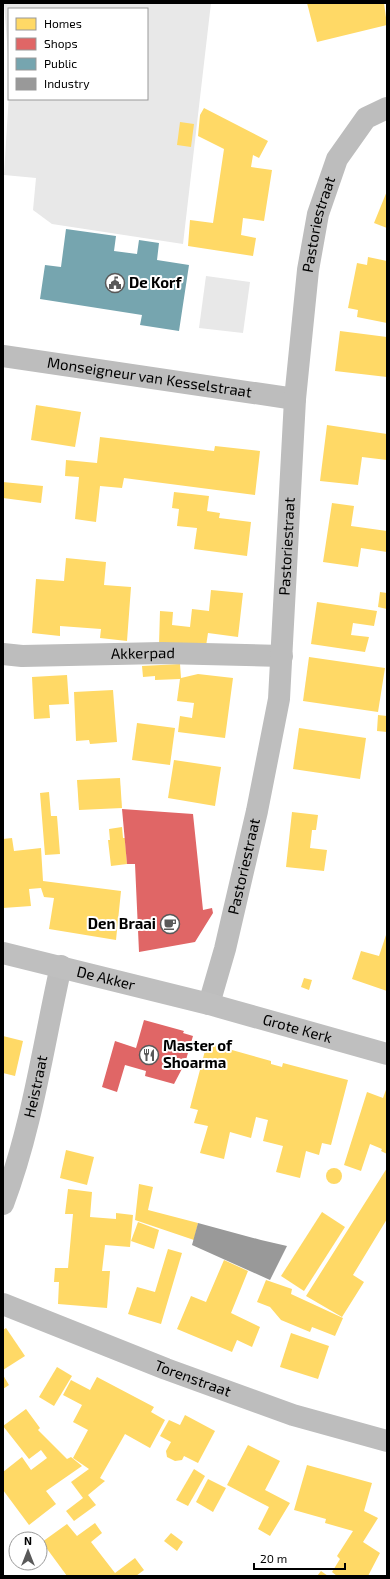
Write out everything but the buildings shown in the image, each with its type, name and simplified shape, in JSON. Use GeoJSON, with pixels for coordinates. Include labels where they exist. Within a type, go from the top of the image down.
{"type":"FeatureCollection","features":[{"type":"Feature","properties":{"kind":"main road","name":"De Akker"},"geometry":{"type":"LineString","coordinates":[[3,953],[61,966],[209,1004]]}},
{"type":"Feature","properties":{"kind":"main road","name":"Grote Kerk"},"geometry":{"type":"LineString","coordinates":[[209,1004],[387,1054]]}},
{"type":"Feature","properties":{"kind":"street","name":"Pastoriestraat"},"geometry":{"type":"LineString","coordinates":[[209,1004],[225,949],[257,811],[279,699],[295,399],[308,270],[318,214],[337,159],[366,118],[387,108]]}},
{"type":"Feature","properties":{"kind":"street","name":"Monseigneur van Kesselstraat"},"geometry":{"type":"LineString","coordinates":[[3,356],[295,399]]}},
{"type":"Feature","properties":{"kind":"street","name":"Akkerpad"},"geometry":{"type":"LineString","coordinates":[[3,654],[22,656],[162,653],[282,656]]}},
{"type":"Feature","properties":{"kind":"street","name":"Heistraat"},"geometry":{"type":"LineString","coordinates":[[3,1204],[12,1180],[34,1099],[61,966]]}},
{"type":"Feature","properties":{"kind":"street","name":"Torenstraat"},"geometry":{"type":"LineString","coordinates":[[3,1304],[166,1369],[293,1415],[387,1441]]}},
{"type":"Feature","properties":{"kind":"shaded area"},"geometry":{"type":"Polygon","coordinates":[[[4,3],[211,3],[183,244],[52,224],[33,210],[36,178],[4,175],[9,100],[148,100],[148,8],[8,8],[8,55],[4,3]]]}},
{"type":"Feature","properties":{"kind":"shaded area"},"geometry":{"type":"Polygon","coordinates":[[[206,276],[250,282],[243,333],[199,328],[206,276]]]}},
{"type":"Feature","properties":{"kind":"place","name":"De Korf"},"geometry":{"type":"Point","coordinates":[115,283]}},
{"type":"Feature","properties":{"kind":"place","name":"Den Braai"},"geometry":{"type":"Point","coordinates":[170,924]}},
{"type":"Feature","properties":{"kind":"place","name":"Master of Shoarma"},"geometry":{"type":"Point","coordinates":[149,1055]}}]}
